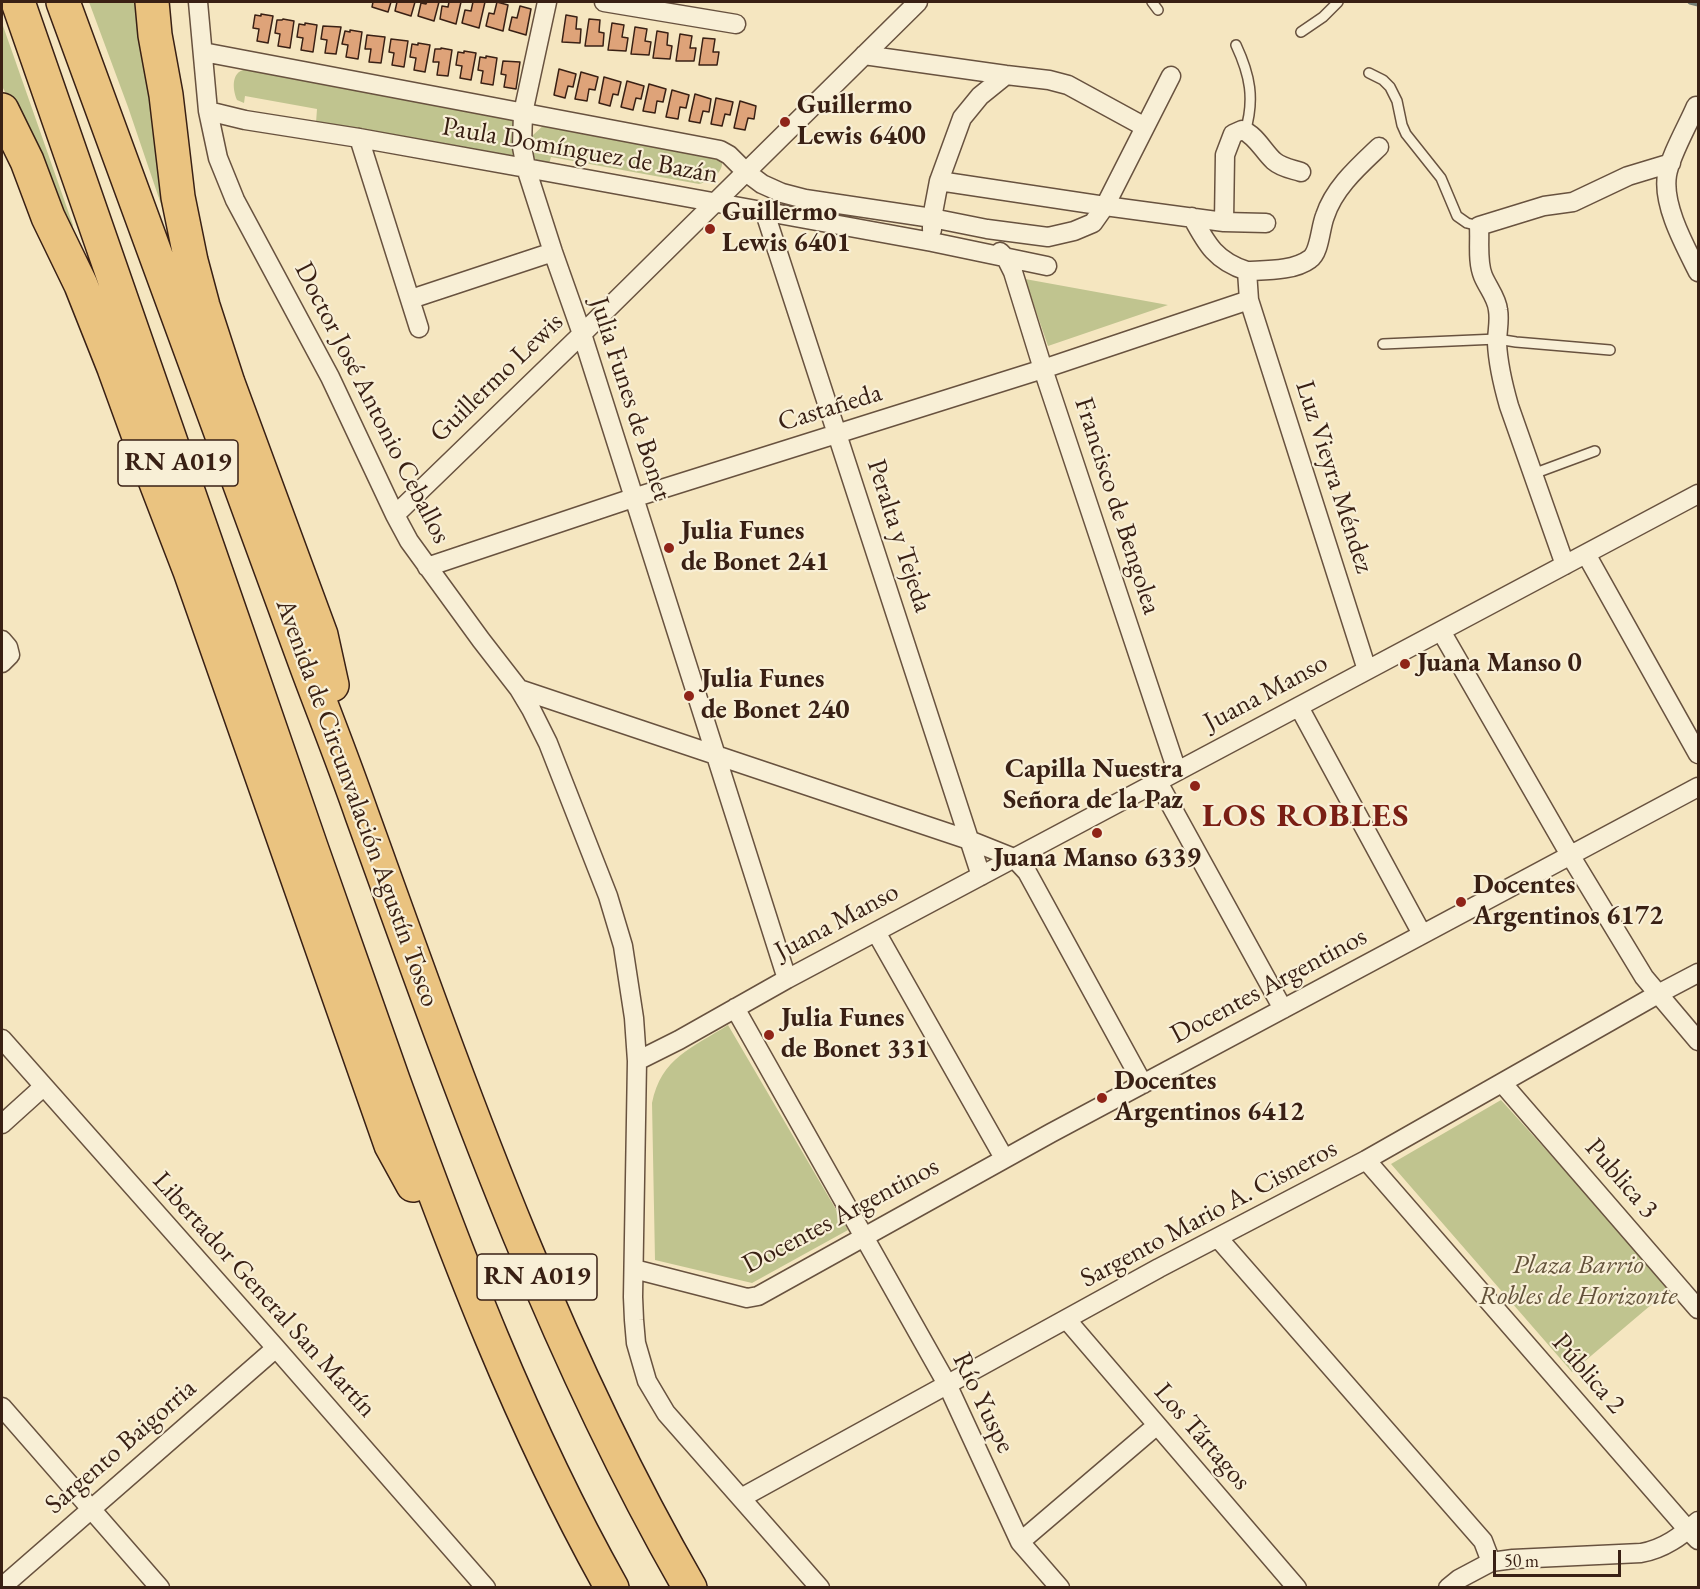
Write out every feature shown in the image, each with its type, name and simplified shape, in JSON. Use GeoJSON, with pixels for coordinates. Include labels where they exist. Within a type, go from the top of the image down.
{"type":"FeatureCollection","features":[{"type":"Feature","properties":{"kind":"highway","name":"Avenida de Circunvalación Agustín Tosco"},"geometry":{"type":"LineString","coordinates":[[18,2],[416,1145],[480,1311],[525,1415],[612,1587]]}},
{"type":"Feature","properties":{"kind":"highway","name":"Avenida de Circunvalación Agustín Tosco"},"geometry":{"type":"LineString","coordinates":[[63,2],[473,1117],[536,1275],[577,1367],[615,1446],[690,1587]]}},
{"type":"Feature","properties":{"kind":"highway"},"geometry":{"type":"LineString","coordinates":[[152,3],[178,196],[191,261],[228,383],[321,635],[359,807]]}},
{"type":"Feature","properties":{"kind":"highway"},"geometry":{"type":"LineString","coordinates":[[2,110],[27,161],[48,217],[97,325],[190,571],[392,1146],[480,1311]]}},
{"type":"Feature","properties":{"kind":"highway"},"geometry":{"type":"LineString","coordinates":[[2,149],[48,217]]}},
{"type":"Feature","properties":{"kind":"street","name":"Doctor José Antonio Ceballos"},"geometry":{"type":"LineString","coordinates":[[198,2],[208,111],[218,158],[235,200],[330,377],[394,515],[409,541],[519,689],[531,709],[548,743],[617,922],[631,990],[637,1061],[633,1297],[636,1343],[647,1381],[666,1413],[820,1587]]}},
{"type":"Feature","properties":{"kind":"street","name":"Julia Funes de Bonet"},"geometry":{"type":"LineString","coordinates":[[547,2],[523,113],[522,147],[526,168],[582,334],[788,979]]}},
{"type":"Feature","properties":{"kind":"street"},"geometry":{"type":"LineString","coordinates":[[604,2],[736,24]]}},
{"type":"Feature","properties":{"kind":"street","name":"Guillermo Lewis"},"geometry":{"type":"LineString","coordinates":[[394,515],[582,334],[918,2]]}},
{"type":"Feature","properties":{"kind":"street","name":"Paula Domínguez de Bazán"},"geometry":{"type":"LineString","coordinates":[[203,52],[720,150],[729,154],[746,172],[762,184],[782,193],[805,199],[1048,237],[1074,231],[1093,223],[1105,206],[1171,76]]}},
{"type":"Feature","properties":{"kind":"street"},"geometry":{"type":"LineString","coordinates":[[864,55],[1049,80],[1068,85],[1145,127]]}},
{"type":"Feature","properties":{"kind":"street"},"geometry":{"type":"LineString","coordinates":[[932,242],[932,218],[939,181],[956,140],[962,118],[980,96],[1006,75]]}},
{"type":"Feature","properties":{"kind":"street"},"geometry":{"type":"LineString","coordinates":[[1697,106],[1666,177],[1672,215],[1698,272]]}},
{"type":"Feature","properties":{"kind":"street","name":"Paula Domínguez de Bazán"},"geometry":{"type":"LineString","coordinates":[[208,111],[245,120],[359,138],[932,242],[1047,266]]}},
{"type":"Feature","properties":{"kind":"street"},"geometry":{"type":"LineString","coordinates":[[1224,222],[1225,155],[1233,134],[1242,130],[1248,133],[1275,162],[1301,172]]}},
{"type":"Feature","properties":{"kind":"street"},"geometry":{"type":"LineString","coordinates":[[359,138],[419,328]]}},
{"type":"Feature","properties":{"kind":"street"},"geometry":{"type":"LineString","coordinates":[[1192,218],[1205,241],[1220,258],[1232,266],[1248,271],[1290,268],[1308,261],[1315,255],[1325,214],[1333,198],[1351,174],[1379,147]]}},
{"type":"Feature","properties":{"kind":"street"},"geometry":{"type":"LineString","coordinates":[[1564,565],[1509,406],[1498,364],[1498,310],[1480,265],[1479,226],[1544,206],[1573,202],[1628,176],[1671,163]]}},
{"type":"Feature","properties":{"kind":"street"},"geometry":{"type":"LineString","coordinates":[[939,181],[1192,218],[1266,224]]}},
{"type":"Feature","properties":{"kind":"street","name":"Peralta y Tejeda"},"geometry":{"type":"LineString","coordinates":[[765,213],[981,876]]}},
{"type":"Feature","properties":{"kind":"street","name":"Francisco de Bengolea"},"geometry":{"type":"LineString","coordinates":[[987,229],[990,240],[1006,258],[1014,272],[1043,369],[1177,771]]}},
{"type":"Feature","properties":{"kind":"street"},"geometry":{"type":"LineString","coordinates":[[411,299],[553,252]]}},
{"type":"Feature","properties":{"kind":"street","name":"Luz Vieyra Méndez"},"geometry":{"type":"LineString","coordinates":[[1248,271],[1249,300],[1366,670]]}},
{"type":"Feature","properties":{"kind":"street","name":"Castañeda"},"geometry":{"type":"LineString","coordinates":[[427,567],[633,498],[1043,369],[1249,300]]}},
{"type":"Feature","properties":{"kind":"street","name":"Juana Manso"},"geometry":{"type":"LineString","coordinates":[[637,1061],[1698,494]]}},
{"type":"Feature","properties":{"kind":"street"},"geometry":{"type":"LineString","coordinates":[[1586,554],[1698,754]]}},
{"type":"Feature","properties":{"kind":"street"},"geometry":{"type":"LineString","coordinates":[[1441,631],[1570,855],[1644,977],[1698,1041]]}},
{"type":"Feature","properties":{"kind":"street"},"geometry":{"type":"LineString","coordinates":[[2,640],[8,647],[10,655],[2,663]]}},
{"type":"Feature","properties":{"kind":"street"},"geometry":{"type":"LineString","coordinates":[[519,689],[969,840],[1014,858],[1027,872],[1143,1084]]}},
{"type":"Feature","properties":{"kind":"street"},"geometry":{"type":"LineString","coordinates":[[1299,707],[1422,934]]}},
{"type":"Feature","properties":{"kind":"street"},"geometry":{"type":"LineString","coordinates":[[1158,782],[1283,1009]]}},
{"type":"Feature","properties":{"kind":"street","name":"Docentes Argentinos"},"geometry":{"type":"LineString","coordinates":[[634,1269],[747,1298],[758,1296],[1004,1158],[1698,787]]}},
{"type":"Feature","properties":{"kind":"street"},"geometry":{"type":"LineString","coordinates":[[876,932],[1004,1158]]}},
{"type":"Feature","properties":{"kind":"street","name":"Sargento Mario A. Cisneros"},"geometry":{"type":"LineString","coordinates":[[741,1497],[1366,1160],[1698,973]]}},
{"type":"Feature","properties":{"kind":"street"},"geometry":{"type":"LineString","coordinates":[[735,1008],[864,1238]]}},
{"type":"Feature","properties":{"kind":"street","name":"Libertador General San Martín"},"geometry":{"type":"LineString","coordinates":[[2,1039],[486,1587]]}},
{"type":"Feature","properties":{"kind":"street","name":"Publica 3"},"geometry":{"type":"LineString","coordinates":[[1503,1084],[1698,1309]]}},
{"type":"Feature","properties":{"kind":"street"},"geometry":{"type":"LineString","coordinates":[[2,1124],[43,1087]]}},
{"type":"Feature","properties":{"kind":"street","name":"Pública 2"},"geometry":{"type":"LineString","coordinates":[[1366,1160],[1695,1531]]}},
{"type":"Feature","properties":{"kind":"street","name":"Río Yuspe"},"geometry":{"type":"LineString","coordinates":[[864,1238],[947,1384],[1020,1542],[1060,1587]]}},
{"type":"Feature","properties":{"kind":"street"},"geometry":{"type":"LineString","coordinates":[[1218,1238],[1483,1541],[1491,1562]]}},
{"type":"Feature","properties":{"kind":"street","name":"Los Tártagos"},"geometry":{"type":"LineString","coordinates":[[1066,1320],[1298,1587]]}},
{"type":"Feature","properties":{"kind":"street","name":"Sargento Baigorria"},"geometry":{"type":"LineString","coordinates":[[2,1587],[276,1348]]}},
{"type":"Feature","properties":{"kind":"street"},"geometry":{"type":"LineString","coordinates":[[2,1407],[160,1587]]}},
{"type":"Feature","properties":{"kind":"street"},"geometry":{"type":"LineString","coordinates":[[1020,1542],[1156,1426]]}},
{"type":"Feature","properties":{"kind":"street"},"geometry":{"type":"LineString","coordinates":[[1448,1587],[1491,1562],[1655,1551],[1695,1531]]}},
{"type":"Feature","properties":{"kind":"lane"},"geometry":{"type":"LineString","coordinates":[[1301,32],[1323,17],[1338,2]]}},
{"type":"Feature","properties":{"kind":"lane"},"geometry":{"type":"LineString","coordinates":[[1236,45],[1246,66],[1251,90],[1250,115],[1245,132]]}},
{"type":"Feature","properties":{"kind":"lane"},"geometry":{"type":"LineString","coordinates":[[1369,73],[1383,80],[1390,87],[1397,100],[1406,134],[1441,178],[1457,216],[1467,223],[1479,226]]}},
{"type":"Feature","properties":{"kind":"lane"},"geometry":{"type":"LineString","coordinates":[[1383,344],[1497,339],[1610,350]]}},
{"type":"Feature","properties":{"kind":"lane"},"geometry":{"type":"LineString","coordinates":[[1533,474],[1595,451]]}},
{"type":"Feature","properties":{"kind":"green space"},"geometry":{"type":"Polygon","coordinates":[[[89,2],[138,2],[167,214],[164,213],[89,2]]]}},
{"type":"Feature","properties":{"kind":"green space"},"geometry":{"type":"Polygon","coordinates":[[[2,23],[73,225],[72,228],[2,86],[2,23]]]}},
{"type":"Feature","properties":{"kind":"green space"},"geometry":{"type":"Polygon","coordinates":[[[248,69],[512,119],[516,123],[518,154],[507,158],[316,123],[317,109],[245,96],[244,103],[237,100],[234,80],[238,73],[248,69]]]}},
{"type":"Feature","properties":{"kind":"green space"},"geometry":{"type":"Polygon","coordinates":[[[552,121],[722,160],[721,169],[708,181],[699,184],[551,157],[549,164],[537,162],[532,154],[532,136],[546,123],[552,121]]]}},
{"type":"Feature","properties":{"kind":"green space"},"geometry":{"type":"Polygon","coordinates":[[[1025,279],[1168,305],[1048,346],[1025,279]]]}},
{"type":"Feature","properties":{"kind":"green space"},"geometry":{"type":"Polygon","coordinates":[[[728,1025],[848,1230],[752,1283],[655,1260],[652,1103],[656,1088],[663,1075],[680,1056],[728,1025]]]}},
{"type":"Feature","properties":{"kind":"green space","name":"Plaza Barrio Robles de Horizonte"},"geometry":{"type":"Polygon","coordinates":[[[1501,1100],[1671,1288],[1572,1372],[1391,1164],[1501,1100]]]}},
{"type":"Feature","properties":{"kind":"building"},"geometry":{"type":"Polygon","coordinates":[[[373,2],[391,2],[388,12],[372,7],[373,2]]]}},
{"type":"Feature","properties":{"kind":"building"},"geometry":{"type":"Polygon","coordinates":[[[397,2],[415,2],[411,16],[395,11],[397,2]]]}},
{"type":"Feature","properties":{"kind":"building"},"geometry":{"type":"Polygon","coordinates":[[[427,2],[439,2],[434,21],[418,16],[421,3],[426,4],[427,2]]]}},
{"type":"Feature","properties":{"kind":"building"},"geometry":{"type":"Polygon","coordinates":[[[449,2],[461,2],[456,24],[440,19],[442,6],[448,7],[449,2]]]}},
{"type":"Feature","properties":{"kind":"building"},"geometry":{"type":"Polygon","coordinates":[[[473,2],[485,2],[479,28],[462,23],[465,10],[471,11],[473,2]]]}},
{"type":"Feature","properties":{"kind":"building"},"geometry":{"type":"Polygon","coordinates":[[[497,2],[508,5],[503,31],[486,26],[489,13],[494,14],[497,2]]]}},
{"type":"Feature","properties":{"kind":"building"},"geometry":{"type":"Polygon","coordinates":[[[520,6],[531,9],[526,35],[509,30],[512,17],[517,18],[520,6]]]}},
{"type":"Feature","properties":{"kind":"building"},"geometry":{"type":"Polygon","coordinates":[[[261,14],[273,16],[268,43],[257,41],[259,29],[253,28],[255,15],[261,16],[261,14]]]}},
{"type":"Feature","properties":{"kind":"building"},"geometry":{"type":"Polygon","coordinates":[[[566,15],[577,17],[576,29],[581,29],[580,43],[562,42],[566,15]]]}},
{"type":"Feature","properties":{"kind":"building"},"geometry":{"type":"Polygon","coordinates":[[[589,19],[600,20],[599,32],[604,33],[603,46],[585,46],[589,19]]]}},
{"type":"Feature","properties":{"kind":"building"},"geometry":{"type":"Polygon","coordinates":[[[277,20],[294,21],[290,48],[278,46],[280,34],[275,33],[277,20]]]}},
{"type":"Feature","properties":{"kind":"building"},"geometry":{"type":"Polygon","coordinates":[[[305,23],[317,25],[313,52],[301,50],[303,38],[297,37],[299,24],[305,25],[305,23]]]}},
{"type":"Feature","properties":{"kind":"building"},"geometry":{"type":"Polygon","coordinates":[[[612,23],[624,25],[622,37],[628,38],[626,51],[608,50],[612,23]]]}},
{"type":"Feature","properties":{"kind":"building"},"geometry":{"type":"Polygon","coordinates":[[[323,26],[341,27],[336,54],[325,53],[327,40],[321,39],[323,26]]]}},
{"type":"Feature","properties":{"kind":"building"},"geometry":{"type":"Polygon","coordinates":[[[635,27],[647,29],[645,41],[651,42],[649,55],[631,54],[635,27]]]}},
{"type":"Feature","properties":{"kind":"building"},"geometry":{"type":"Polygon","coordinates":[[[350,30],[362,32],[358,59],[346,57],[348,45],[342,44],[345,31],[350,32],[350,30]]]}},
{"type":"Feature","properties":{"kind":"building"},"geometry":{"type":"Polygon","coordinates":[[[657,31],[668,33],[667,45],[672,46],[670,59],[653,58],[657,31]]]}},
{"type":"Feature","properties":{"kind":"building"},"geometry":{"type":"Polygon","coordinates":[[[680,34],[692,36],[690,48],[696,48],[694,61],[676,61],[680,34]]]}},
{"type":"Feature","properties":{"kind":"building"},"geometry":{"type":"Polygon","coordinates":[[[367,35],[385,37],[381,63],[369,62],[371,49],[365,49],[367,35]]]}},
{"type":"Feature","properties":{"kind":"building"},"geometry":{"type":"Polygon","coordinates":[[[703,38],[715,39],[713,52],[719,52],[717,65],[699,65],[703,38]]]}},
{"type":"Feature","properties":{"kind":"building"},"geometry":{"type":"Polygon","coordinates":[[[391,39],[408,41],[404,67],[392,65],[394,53],[389,52],[391,39]]]}},
{"type":"Feature","properties":{"kind":"building"},"geometry":{"type":"Polygon","coordinates":[[[418,43],[430,45],[425,72],[414,70],[416,58],[410,57],[412,44],[418,45],[418,43]]]}},
{"type":"Feature","properties":{"kind":"building"},"geometry":{"type":"Polygon","coordinates":[[[435,49],[452,50],[448,76],[437,75],[439,62],[433,62],[435,49]]]}},
{"type":"Feature","properties":{"kind":"building"},"geometry":{"type":"Polygon","coordinates":[[[464,51],[476,53],[471,80],[460,78],[462,66],[456,65],[458,52],[464,53],[464,51]]]}},
{"type":"Feature","properties":{"kind":"building"},"geometry":{"type":"Polygon","coordinates":[[[486,56],[497,58],[493,85],[481,83],[483,71],[478,70],[480,57],[486,58],[486,56]]]}},
{"type":"Feature","properties":{"kind":"building"},"geometry":{"type":"Polygon","coordinates":[[[503,61],[520,62],[516,89],[504,87],[506,75],[501,74],[503,61]]]}},
{"type":"Feature","properties":{"kind":"building"},"geometry":{"type":"Polygon","coordinates":[[[559,69],[576,74],[573,87],[568,86],[565,98],[554,95],[559,69]]]}},
{"type":"Feature","properties":{"kind":"building"},"geometry":{"type":"Polygon","coordinates":[[[581,72],[598,77],[595,90],[589,89],[587,101],[575,99],[581,72]]]}},
{"type":"Feature","properties":{"kind":"building"},"geometry":{"type":"Polygon","coordinates":[[[604,77],[621,82],[618,95],[613,94],[610,106],[599,103],[604,77]]]}},
{"type":"Feature","properties":{"kind":"building"},"geometry":{"type":"Polygon","coordinates":[[[627,81],[644,86],[641,99],[636,98],[633,110],[621,107],[627,81]]]}},
{"type":"Feature","properties":{"kind":"building"},"geometry":{"type":"Polygon","coordinates":[[[649,84],[666,89],[663,102],[657,101],[655,113],[643,111],[649,84]]]}},
{"type":"Feature","properties":{"kind":"building"},"geometry":{"type":"Polygon","coordinates":[[[672,90],[689,95],[686,108],[680,107],[678,119],[666,117],[672,90]]]}},
{"type":"Feature","properties":{"kind":"building"},"geometry":{"type":"Polygon","coordinates":[[[695,94],[711,99],[709,112],[703,111],[700,123],[689,121],[695,94]]]}},
{"type":"Feature","properties":{"kind":"building"},"geometry":{"type":"Polygon","coordinates":[[[716,98],[733,102],[730,115],[725,114],[722,126],[711,124],[716,98]]]}},
{"type":"Feature","properties":{"kind":"building"},"geometry":{"type":"Polygon","coordinates":[[[740,101],[756,106],[754,119],[748,118],[745,130],[734,128],[740,101]]]}},
{"type":"Feature","properties":{"kind":"waterway"},"geometry":{"type":"LineString","coordinates":[[1690,2],[1698,4]]}},
{"type":"Feature","properties":{"kind":"place","name":"Guillermo Lewis 6400"},"geometry":{"type":"Point","coordinates":[785,122]}},
{"type":"Feature","properties":{"kind":"place","name":"Guillermo Lewis 6401"},"geometry":{"type":"Point","coordinates":[710,229]}},
{"type":"Feature","properties":{"kind":"place","name":"Julia Funes de Bonet 241"},"geometry":{"type":"Point","coordinates":[669,548]}},
{"type":"Feature","properties":{"kind":"place","name":"Juana Manso 0"},"geometry":{"type":"Point","coordinates":[1405,664]}},
{"type":"Feature","properties":{"kind":"place","name":"Julia Funes de Bonet 240"},"geometry":{"type":"Point","coordinates":[689,696]}},
{"type":"Feature","properties":{"kind":"place","name":"Capilla Nuestra Señora de la Paz"},"geometry":{"type":"Point","coordinates":[1195,786]}},
{"type":"Feature","properties":{"kind":"place","name":"Juana Manso 6339"},"geometry":{"type":"Point","coordinates":[1097,833]}},
{"type":"Feature","properties":{"kind":"place","name":"Docentes Argentinos 6172"},"geometry":{"type":"Point","coordinates":[1461,902]}},
{"type":"Feature","properties":{"kind":"place","name":"Julia Funes de Bonet 331"},"geometry":{"type":"Point","coordinates":[769,1035]}},
{"type":"Feature","properties":{"kind":"place","name":"Docentes Argentinos 6412"},"geometry":{"type":"Point","coordinates":[1102,1098]}},
{"type":"Feature","properties":{"kind":"district","name":"LOS ROBLES"},"geometry":{"type":"Point","coordinates":[1306,817]}}]}
